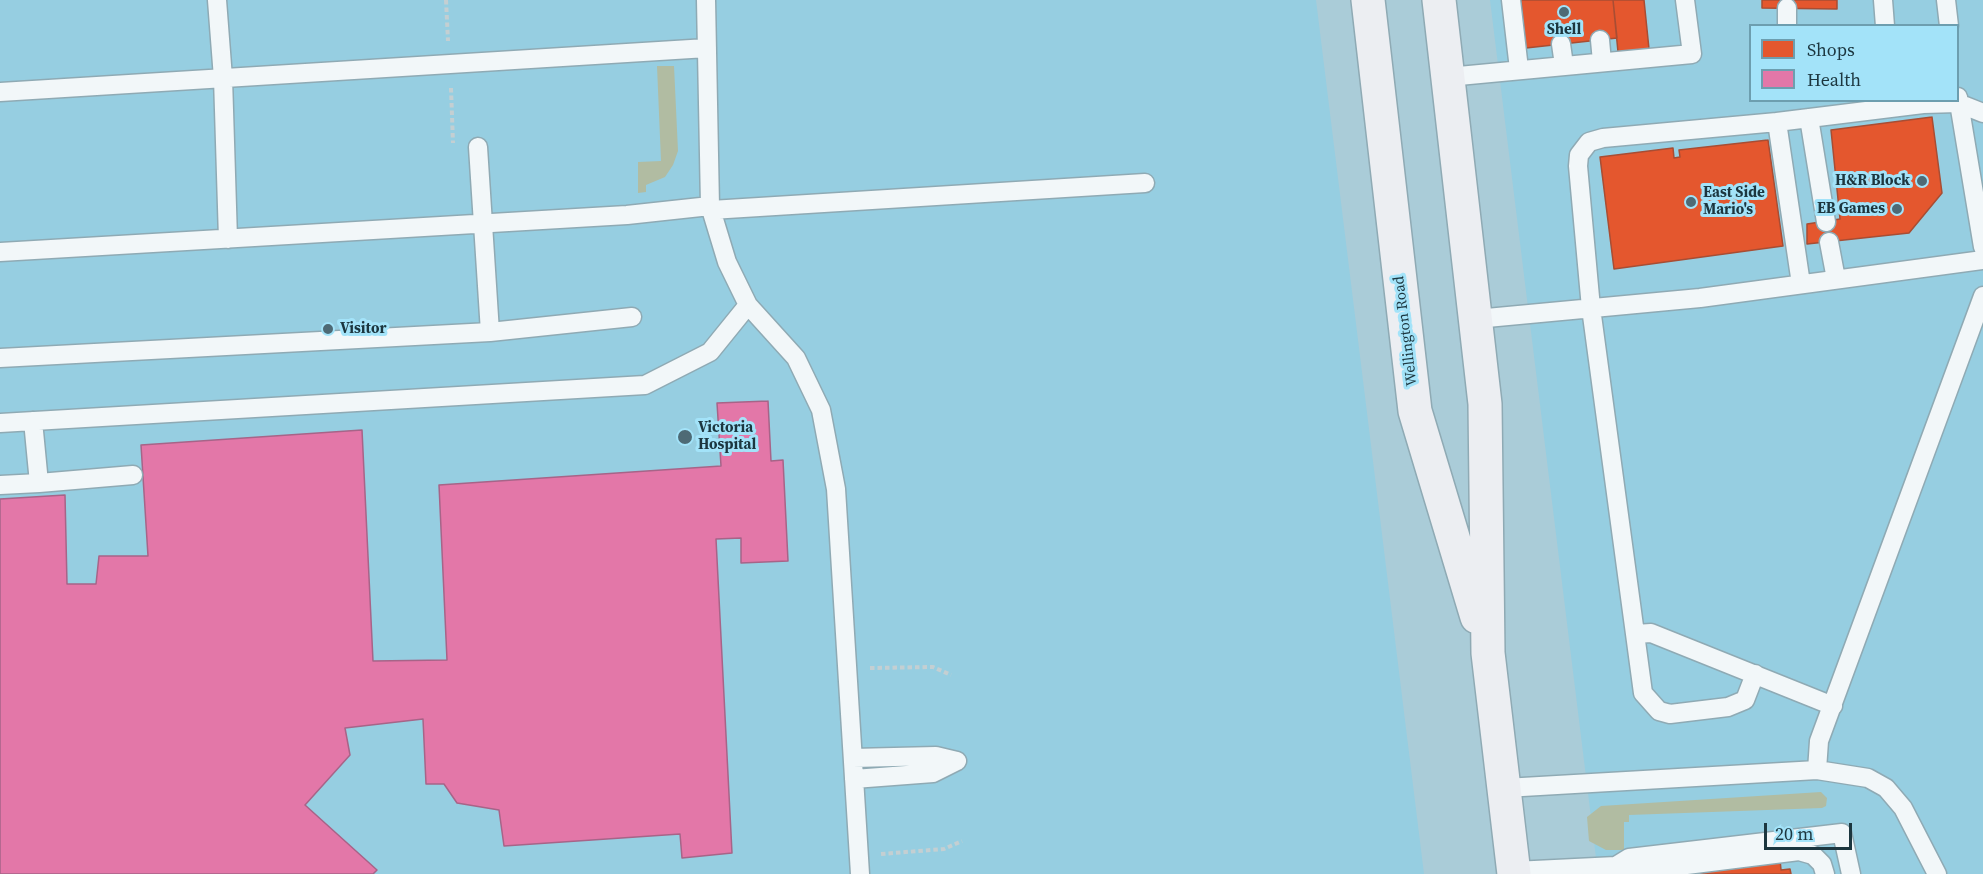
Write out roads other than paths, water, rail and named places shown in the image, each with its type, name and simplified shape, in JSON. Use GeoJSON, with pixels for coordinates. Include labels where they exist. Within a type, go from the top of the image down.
{"type":"FeatureCollection","features":[{"type":"Feature","properties":{"kind":"main road","name":"Wellington Road"},"geometry":{"type":"LineString","coordinates":[[1368,0],[1415,411],[1488,653]]}},
{"type":"Feature","properties":{"kind":"main road","name":"Wellington Road"},"geometry":{"type":"LineString","coordinates":[[1438,0],[1485,404],[1488,653],[1514,873]]}},
{"type":"Feature","properties":{"kind":"lane"},"geometry":{"type":"LineString","coordinates":[[217,0],[223,78],[228,239]]}},
{"type":"Feature","properties":{"kind":"lane"},"geometry":{"type":"LineString","coordinates":[[706,0],[710,208],[727,262],[748,305],[796,358],[820,410],[836,489],[860,874]]}},
{"type":"Feature","properties":{"kind":"lane"},"geometry":{"type":"LineString","coordinates":[[1511,0],[1519,69]]}},
{"type":"Feature","properties":{"kind":"lane"},"geometry":{"type":"LineString","coordinates":[[1448,77],[1692,54],[1685,0]]}},
{"type":"Feature","properties":{"kind":"lane"},"geometry":{"type":"LineString","coordinates":[[1883,0],[1885,24]]}},
{"type":"Feature","properties":{"kind":"lane"},"geometry":{"type":"LineString","coordinates":[[1949,24],[1950,1]]}},
{"type":"Feature","properties":{"kind":"lane"},"geometry":{"type":"LineString","coordinates":[[1600,40],[1602,62]]}},
{"type":"Feature","properties":{"kind":"lane"},"geometry":{"type":"LineString","coordinates":[[1561,44],[1564,65]]}},
{"type":"Feature","properties":{"kind":"lane"},"geometry":{"type":"LineString","coordinates":[[0,92],[707,48]]}},
{"type":"Feature","properties":{"kind":"lane"},"geometry":{"type":"LineString","coordinates":[[1959,101],[1983,113]]}},
{"type":"Feature","properties":{"kind":"lane"},"geometry":{"type":"LineString","coordinates":[[1755,674],[1745,700],[1738,705],[1680,714],[1659,711],[1643,693],[1591,308],[1578,166],[1584,146],[1604,138],[1778,122],[1940,102]]}},
{"type":"Feature","properties":{"kind":"lane"},"geometry":{"type":"LineString","coordinates":[[1958,102],[1983,247]]}},
{"type":"Feature","properties":{"kind":"lane"},"geometry":{"type":"LineString","coordinates":[[1809,118],[1826,222]]}},
{"type":"Feature","properties":{"kind":"lane"},"geometry":{"type":"LineString","coordinates":[[1778,122],[1801,284]]}},
{"type":"Feature","properties":{"kind":"lane"},"geometry":{"type":"LineString","coordinates":[[478,147],[490,332]]}},
{"type":"Feature","properties":{"kind":"lane"},"geometry":{"type":"LineString","coordinates":[[0,252],[1145,183]]}},
{"type":"Feature","properties":{"kind":"lane"},"geometry":{"type":"LineString","coordinates":[[1788,192],[1820,189]]}},
{"type":"Feature","properties":{"kind":"lane"},"geometry":{"type":"LineString","coordinates":[[1829,242],[1836,279]]}},
{"type":"Feature","properties":{"kind":"lane"},"geometry":{"type":"LineString","coordinates":[[1476,319],[1801,284],[1983,260]]}},
{"type":"Feature","properties":{"kind":"lane"},"geometry":{"type":"LineString","coordinates":[[1817,770],[1819,741],[1983,296]]}},
{"type":"Feature","properties":{"kind":"lane"},"geometry":{"type":"LineString","coordinates":[[0,423],[645,385],[710,352],[748,305]]}},
{"type":"Feature","properties":{"kind":"lane"},"geometry":{"type":"LineString","coordinates":[[0,358],[490,332],[632,317]]}},
{"type":"Feature","properties":{"kind":"lane"},"geometry":{"type":"LineString","coordinates":[[33,422],[39,483]]}},
{"type":"Feature","properties":{"kind":"lane"},"geometry":{"type":"LineString","coordinates":[[0,485],[133,475]]}},
{"type":"Feature","properties":{"kind":"lane"},"geometry":{"type":"LineString","coordinates":[[1636,634],[1651,633],[1833,706]]}},
{"type":"Feature","properties":{"kind":"lane"},"geometry":{"type":"LineString","coordinates":[[853,758],[936,756],[957,761],[933,773],[854,779]]}},
{"type":"Feature","properties":{"kind":"lane"},"geometry":{"type":"LineString","coordinates":[[1505,788],[1817,770],[1868,778],[1886,788],[1903,808],[1937,874]]}},
{"type":"Feature","properties":{"kind":"lane"},"geometry":{"type":"LineString","coordinates":[[1616,866],[1629,858],[1842,833],[1851,874]]}},
{"type":"Feature","properties":{"kind":"lane"},"geometry":{"type":"LineString","coordinates":[[1514,873],[1616,866],[1631,872],[1799,851],[1813,855],[1822,864],[1826,874]]}},
{"type":"Feature","properties":{"kind":"place","name":"Shell"},"geometry":{"type":"Point","coordinates":[1564,12]}},
{"type":"Feature","properties":{"kind":"place","name":"H&R Block"},"geometry":{"type":"Point","coordinates":[1922,181]}},
{"type":"Feature","properties":{"kind":"place","name":"East Side Mario's"},"geometry":{"type":"Point","coordinates":[1691,202]}},
{"type":"Feature","properties":{"kind":"place","name":"EB Games"},"geometry":{"type":"Point","coordinates":[1897,209]}},
{"type":"Feature","properties":{"kind":"place","name":"Visitor"},"geometry":{"type":"Point","coordinates":[328,329]}},
{"type":"Feature","properties":{"kind":"place","name":"Victoria Hospital"},"geometry":{"type":"Point","coordinates":[685,437]}}]}
